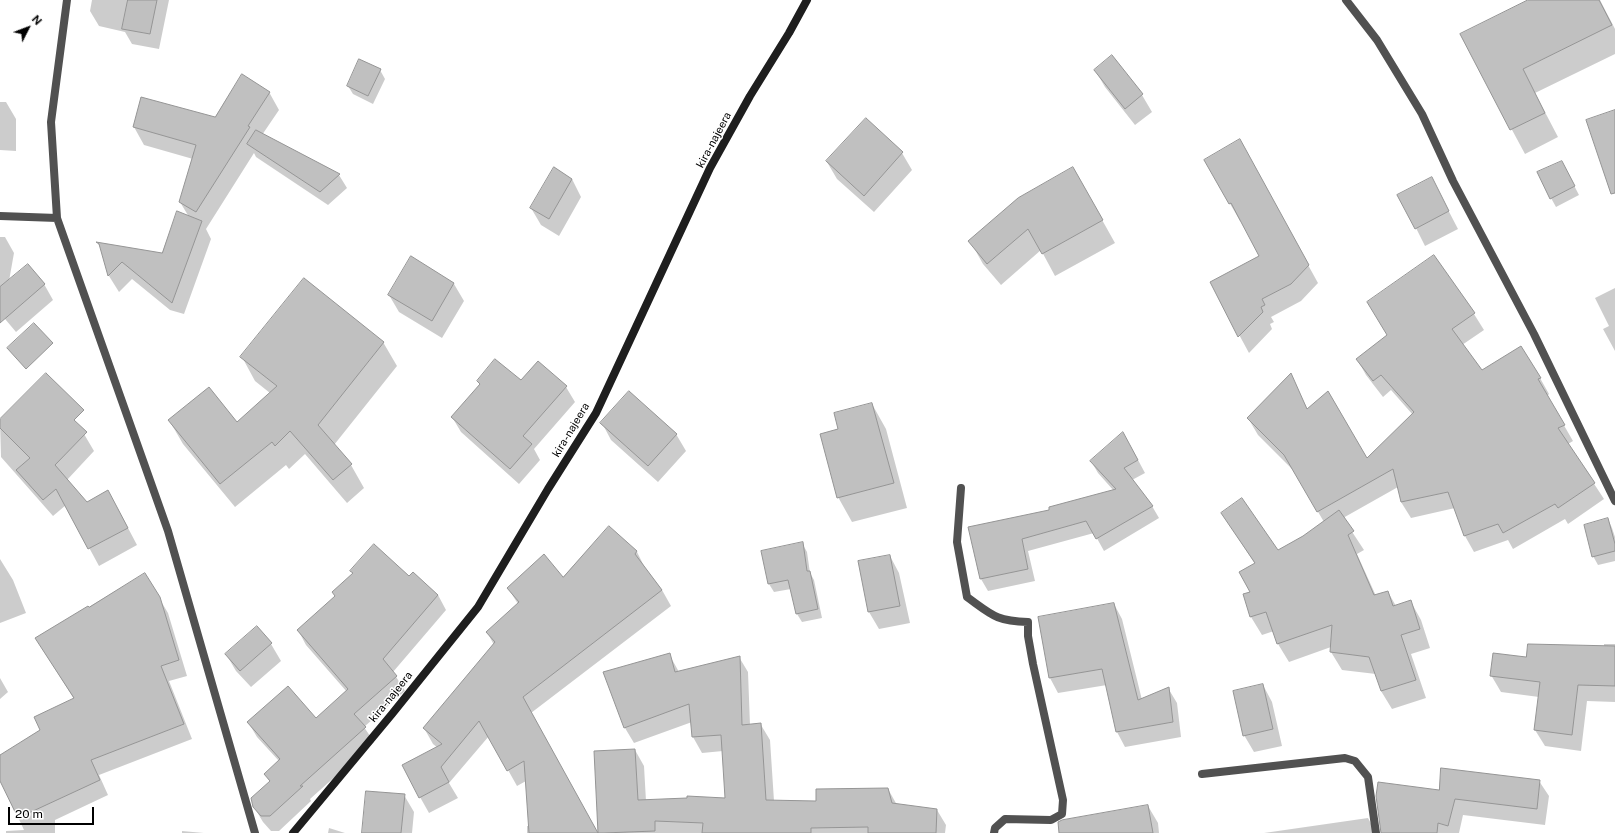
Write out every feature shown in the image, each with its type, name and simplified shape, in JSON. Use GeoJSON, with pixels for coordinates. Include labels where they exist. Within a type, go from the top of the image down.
{"type":"FeatureCollection","features":[{"type":"Feature","properties":{"kind":"street"},"geometry":{"type":"LineString","coordinates":[[67,0],[51,122],[57,218],[168,531],[255,833]]}},
{"type":"Feature","properties":{"kind":"street","name":"kira-najeera"},"geometry":{"type":"LineString","coordinates":[[293,833],[392,714],[478,607],[548,489],[596,413],[630,337],[710,168],[750,96],[789,33],[807,0]]}},
{"type":"Feature","properties":{"kind":"street"},"geometry":{"type":"LineString","coordinates":[[1346,0],[1377,40],[1422,114],[1453,181],[1534,334],[1615,501]]}},
{"type":"Feature","properties":{"kind":"street"},"geometry":{"type":"LineString","coordinates":[[0,216],[57,218]]}},
{"type":"Feature","properties":{"kind":"street"},"geometry":{"type":"LineString","coordinates":[[961,488],[957,542],[967,597],[995,617],[1009,621],[1028,622],[1028,636],[1033,664],[1064,800],[1062,814],[1051,820],[1005,819],[995,828],[994,833]]}},
{"type":"Feature","properties":{"kind":"street"},"geometry":{"type":"LineString","coordinates":[[1202,774],[1345,758],[1355,761],[1368,777],[1376,833]]}},
{"type":"Feature","properties":{"kind":"building"},"geometry":{"type":"Polygon","coordinates":[[[128,0],[157,0],[150,34],[122,29],[128,0]]]}},
{"type":"Feature","properties":{"kind":"building"},"geometry":{"type":"Polygon","coordinates":[[[1528,0],[1599,0],[1612,25],[1523,69],[1545,113],[1510,130],[1460,34],[1528,0]]]}},
{"type":"Feature","properties":{"kind":"building"},"geometry":{"type":"Polygon","coordinates":[[[1112,55],[1143,94],[1125,109],[1094,70],[1112,55]]]}},
{"type":"Feature","properties":{"kind":"building"},"geometry":{"type":"Polygon","coordinates":[[[359,59],[381,69],[368,96],[347,86],[359,59]]]}},
{"type":"Feature","properties":{"kind":"building"},"geometry":{"type":"Polygon","coordinates":[[[242,74],[270,92],[248,126],[250,127],[196,212],[179,202],[196,145],[133,127],[141,97],[215,117],[242,74]]]}},
{"type":"Feature","properties":{"kind":"building"},"geometry":{"type":"Polygon","coordinates":[[[1615,110],[1615,193],[1611,194],[1586,120],[1615,110]]]}},
{"type":"Feature","properties":{"kind":"building"},"geometry":{"type":"Polygon","coordinates":[[[866,118],[903,152],[864,196],[826,161],[866,118]]]}},
{"type":"Feature","properties":{"kind":"building"},"geometry":{"type":"Polygon","coordinates":[[[256,130],[340,174],[320,192],[247,144],[256,130]]]}},
{"type":"Feature","properties":{"kind":"building"},"geometry":{"type":"Polygon","coordinates":[[[1240,139],[1309,265],[1291,284],[1262,299],[1265,305],[1261,307],[1263,312],[1238,337],[1210,282],[1259,256],[1231,203],[1229,204],[1204,160],[1240,139]]]}},
{"type":"Feature","properties":{"kind":"building"},"geometry":{"type":"Polygon","coordinates":[[[1562,161],[1575,186],[1550,199],[1537,172],[1562,161]]]}},
{"type":"Feature","properties":{"kind":"building"},"geometry":{"type":"Polygon","coordinates":[[[554,167],[572,179],[549,219],[530,208],[554,167]]]}},
{"type":"Feature","properties":{"kind":"building"},"geometry":{"type":"Polygon","coordinates":[[[1073,167],[1103,220],[1042,254],[1028,229],[987,264],[968,241],[1018,198],[1073,167]]]}},
{"type":"Feature","properties":{"kind":"building"},"geometry":{"type":"Polygon","coordinates":[[[1432,177],[1449,211],[1415,229],[1397,195],[1432,177]]]}},
{"type":"Feature","properties":{"kind":"building"},"geometry":{"type":"Polygon","coordinates":[[[177,211],[202,221],[172,303],[122,262],[108,276],[99,244],[96,242],[162,253],[177,211]]]}},
{"type":"Feature","properties":{"kind":"building"},"geometry":{"type":"Polygon","coordinates":[[[1434,255],[1475,313],[1452,329],[1482,370],[1521,346],[1541,378],[1538,379],[1565,425],[1558,428],[1595,483],[1558,508],[1555,504],[1503,533],[1498,524],[1464,536],[1448,492],[1401,502],[1393,469],[1317,512],[1284,455],[1247,418],[1291,373],[1307,409],[1328,391],[1367,458],[1414,412],[1381,375],[1373,381],[1356,359],[1387,335],[1367,302],[1434,255]]]}},
{"type":"Feature","properties":{"kind":"building"},"geometry":{"type":"Polygon","coordinates":[[[411,256],[454,283],[432,321],[388,295],[411,256]]]}},
{"type":"Feature","properties":{"kind":"building"},"geometry":{"type":"Polygon","coordinates":[[[28,264],[45,284],[0,323],[0,287],[28,264]]]}},
{"type":"Feature","properties":{"kind":"building"},"geometry":{"type":"Polygon","coordinates":[[[304,278],[384,342],[318,425],[352,464],[333,480],[290,431],[275,446],[272,442],[220,484],[168,420],[209,387],[237,422],[277,386],[240,357],[304,278]]]}},
{"type":"Feature","properties":{"kind":"building"},"geometry":{"type":"Polygon","coordinates":[[[34,323],[53,343],[26,369],[7,348],[34,323]]]}},
{"type":"Feature","properties":{"kind":"building"},"geometry":{"type":"Polygon","coordinates":[[[495,359],[521,380],[538,361],[567,386],[523,436],[532,444],[510,469],[451,417],[480,384],[477,381],[495,359]]]}},
{"type":"Feature","properties":{"kind":"building"},"geometry":{"type":"Polygon","coordinates":[[[46,373],[84,410],[74,420],[87,432],[55,465],[87,502],[108,490],[128,528],[88,549],[56,489],[43,500],[16,470],[30,458],[0,428],[0,419],[46,373]]]}},
{"type":"Feature","properties":{"kind":"building"},"geometry":{"type":"Polygon","coordinates":[[[629,391],[677,434],[648,466],[600,423],[629,391]]]}},
{"type":"Feature","properties":{"kind":"building"},"geometry":{"type":"Polygon","coordinates":[[[872,403],[894,483],[837,498],[820,434],[838,429],[834,413],[872,403]]]}},
{"type":"Feature","properties":{"kind":"building"},"geometry":{"type":"Polygon","coordinates":[[[1123,432],[1138,460],[1124,468],[1153,506],[1096,539],[1086,521],[1022,539],[1028,569],[980,579],[968,527],[1049,510],[1049,507],[1116,489],[1090,461],[1123,432]]]}},
{"type":"Feature","properties":{"kind":"building"},"geometry":{"type":"Polygon","coordinates":[[[1242,498],[1278,550],[1303,536],[1339,510],[1354,531],[1348,535],[1374,595],[1388,591],[1393,606],[1411,600],[1420,629],[1401,635],[1416,680],[1381,691],[1369,657],[1330,652],[1332,625],[1277,644],[1266,612],[1250,617],[1243,594],[1250,592],[1239,572],[1255,563],[1221,513],[1242,498]]]}},
{"type":"Feature","properties":{"kind":"building"},"geometry":{"type":"Polygon","coordinates":[[[1608,518],[1615,544],[1615,551],[1592,557],[1584,525],[1608,518]]]}},
{"type":"Feature","properties":{"kind":"building"},"geometry":{"type":"Polygon","coordinates":[[[609,526],[637,551],[635,554],[662,590],[523,697],[598,833],[529,833],[524,761],[507,771],[479,721],[441,767],[449,782],[419,798],[402,765],[442,744],[423,728],[495,642],[486,632],[519,602],[507,588],[544,554],[563,577],[609,526]]]}},
{"type":"Feature","properties":{"kind":"building"},"geometry":{"type":"Polygon","coordinates":[[[803,542],[807,571],[810,571],[818,609],[796,614],[788,580],[768,584],[761,551],[803,542]]]}},
{"type":"Feature","properties":{"kind":"building"},"geometry":{"type":"Polygon","coordinates":[[[374,544],[409,576],[413,572],[438,595],[383,659],[397,676],[354,714],[366,727],[300,786],[303,786],[270,816],[261,816],[253,807],[251,798],[270,781],[264,774],[280,759],[247,722],[288,686],[316,718],[348,689],[297,630],[335,596],[332,592],[353,573],[350,571],[374,544]]]}},
{"type":"Feature","properties":{"kind":"building"},"geometry":{"type":"Polygon","coordinates":[[[890,555],[900,606],[868,612],[858,561],[890,555]]]}},
{"type":"Feature","properties":{"kind":"building"},"geometry":{"type":"Polygon","coordinates":[[[145,573],[160,597],[179,660],[161,666],[184,724],[91,760],[100,780],[18,818],[0,781],[0,755],[40,730],[34,717],[74,698],[35,638],[145,573]]]}},
{"type":"Feature","properties":{"kind":"building"},"geometry":{"type":"Polygon","coordinates":[[[1114,603],[1138,700],[1169,687],[1173,722],[1116,732],[1102,669],[1049,678],[1038,617],[1114,603]]]}},
{"type":"Feature","properties":{"kind":"building"},"geometry":{"type":"Polygon","coordinates":[[[257,626],[272,643],[240,671],[225,654],[257,626]]]}},
{"type":"Feature","properties":{"kind":"building"},"geometry":{"type":"Polygon","coordinates":[[[1528,644],[1615,646],[1615,686],[1578,685],[1572,735],[1534,730],[1540,682],[1490,676],[1493,653],[1526,657],[1528,644]]]}},
{"type":"Feature","properties":{"kind":"building"},"geometry":{"type":"Polygon","coordinates":[[[670,653],[675,672],[740,656],[742,725],[761,723],[766,800],[816,801],[816,789],[888,788],[892,803],[937,809],[936,833],[868,833],[868,827],[811,828],[811,833],[702,833],[703,823],[655,821],[655,831],[598,833],[594,751],[635,749],[638,800],[687,798],[687,796],[725,798],[721,735],[692,737],[689,704],[624,728],[603,672],[670,653]]]}},
{"type":"Feature","properties":{"kind":"building"},"geometry":{"type":"Polygon","coordinates":[[[1263,684],[1273,729],[1243,736],[1233,691],[1263,684]]]}},
{"type":"Feature","properties":{"kind":"building"},"geometry":{"type":"Polygon","coordinates":[[[1441,768],[1540,780],[1537,809],[1455,799],[1448,826],[1438,823],[1437,833],[1381,833],[1376,796],[1378,782],[1439,790],[1441,768]]]}},
{"type":"Feature","properties":{"kind":"building"},"geometry":{"type":"Polygon","coordinates":[[[366,791],[405,794],[401,833],[362,833],[366,791]]]}},
{"type":"Feature","properties":{"kind":"building"},"geometry":{"type":"Polygon","coordinates":[[[1148,805],[1153,833],[1059,833],[1058,822],[1062,820],[1148,805]]]}}]}
